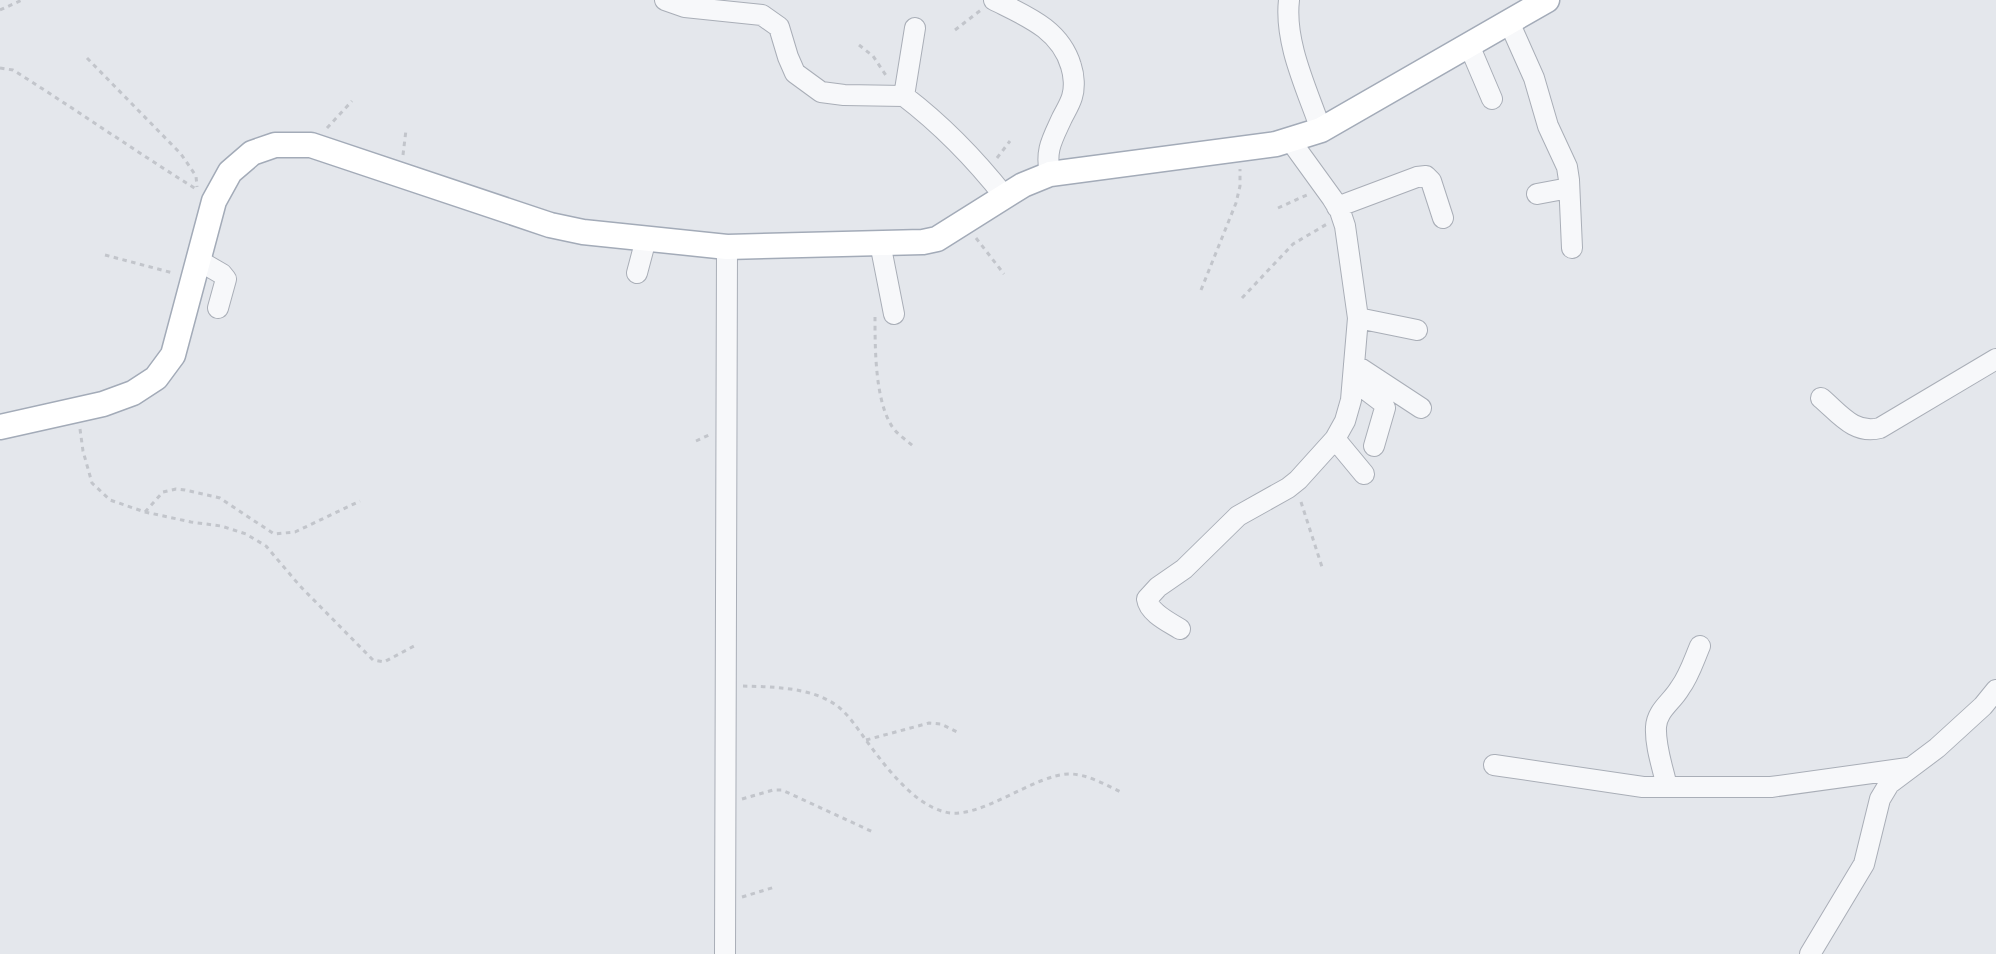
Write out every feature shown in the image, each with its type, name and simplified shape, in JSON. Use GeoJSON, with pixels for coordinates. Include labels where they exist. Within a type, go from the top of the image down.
{"type":"FeatureCollection","features":[{"type":"Feature","properties":{"kind":"main road"},"geometry":{"type":"LineString","coordinates":[[0,428],[103,404],[133,393],[156,378],[172,355],[214,201],[230,172],[252,153],[275,145],[310,145],[550,225],[583,232],[727,247],[923,242],[937,239],[1023,185],[1050,174],[1239,149],[1290,140],[1321,130],[1547,0]]}},
{"type":"Feature","properties":{"kind":"street"},"geometry":{"type":"LineString","coordinates":[[665,0],[685,7],[762,15],[771,20],[779,27],[795,73],[821,92],[844,95],[900,96],[928,115],[986,173],[1005,197]]}},
{"type":"Feature","properties":{"kind":"street"},"geometry":{"type":"LineString","coordinates":[[994,0],[1040,24],[1056,37],[1068,55],[1074,74],[1072,96],[1048,147],[1046,159],[1050,174]]}},
{"type":"Feature","properties":{"kind":"street"},"geometry":{"type":"LineString","coordinates":[[1289,0],[1292,45],[1321,130]]}},
{"type":"Feature","properties":{"kind":"street"},"geometry":{"type":"LineString","coordinates":[[1509,22],[1538,87],[1548,126],[1567,167],[1572,248]]}},
{"type":"Feature","properties":{"kind":"street"},"geometry":{"type":"LineString","coordinates":[[900,96],[915,28]]}},
{"type":"Feature","properties":{"kind":"street"},"geometry":{"type":"LineString","coordinates":[[1469,45],[1492,99]]}},
{"type":"Feature","properties":{"kind":"street"},"geometry":{"type":"LineString","coordinates":[[1180,629],[1152,610],[1147,599],[1151,593],[1184,569],[1238,516],[1294,484],[1335,439],[1346,421],[1351,400],[1358,318],[1346,226],[1340,212],[1290,140]]}},
{"type":"Feature","properties":{"kind":"street"},"geometry":{"type":"LineString","coordinates":[[1340,212],[1417,177],[1426,176],[1431,182],[1443,218]]}},
{"type":"Feature","properties":{"kind":"street"},"geometry":{"type":"LineString","coordinates":[[1538,194],[1569,188]]}},
{"type":"Feature","properties":{"kind":"street"},"geometry":{"type":"LineString","coordinates":[[637,273],[646,239]]}},
{"type":"Feature","properties":{"kind":"street"},"geometry":{"type":"LineString","coordinates":[[880,243],[885,312]]}},
{"type":"Feature","properties":{"kind":"street"},"geometry":{"type":"LineString","coordinates":[[725,954],[727,247]]}},
{"type":"Feature","properties":{"kind":"street"},"geometry":{"type":"LineString","coordinates":[[196,269],[222,274],[226,279],[218,308]]}},
{"type":"Feature","properties":{"kind":"street"},"geometry":{"type":"LineString","coordinates":[[1358,318],[1417,330]]}},
{"type":"Feature","properties":{"kind":"street"},"geometry":{"type":"LineString","coordinates":[[1821,398],[1855,427],[1869,431],[1880,428],[1996,359]]}},
{"type":"Feature","properties":{"kind":"street"},"geometry":{"type":"LineString","coordinates":[[1353,372],[1421,408]]}},
{"type":"Feature","properties":{"kind":"street"},"geometry":{"type":"LineString","coordinates":[[1353,372],[1385,408],[1374,446]]}},
{"type":"Feature","properties":{"kind":"street"},"geometry":{"type":"LineString","coordinates":[[1335,439],[1364,474]]}},
{"type":"Feature","properties":{"kind":"street"},"geometry":{"type":"LineString","coordinates":[[1667,787],[1656,727],[1661,713],[1682,687],[1700,646]]}},
{"type":"Feature","properties":{"kind":"street"},"geometry":{"type":"LineString","coordinates":[[1810,954],[1864,864],[1880,798],[1889,784],[1937,748],[1983,706],[1996,690]]}},
{"type":"Feature","properties":{"kind":"street"},"geometry":{"type":"LineString","coordinates":[[1494,765],[1643,787],[1771,787],[1908,768]]}},
{"type":"Feature","properties":{"kind":"path"},"geometry":{"type":"LineString","coordinates":[[0,10],[22,0]]}},
{"type":"Feature","properties":{"kind":"path"},"geometry":{"type":"LineString","coordinates":[[955,30],[994,0]]}},
{"type":"Feature","properties":{"kind":"path"},"geometry":{"type":"LineString","coordinates":[[859,45],[873,56],[900,96]]}},
{"type":"Feature","properties":{"kind":"path"},"geometry":{"type":"LineString","coordinates":[[0,68],[13,70],[24,76],[197,190],[196,176],[181,154],[87,58]]}},
{"type":"Feature","properties":{"kind":"path"},"geometry":{"type":"LineString","coordinates":[[310,145],[352,101]]}},
{"type":"Feature","properties":{"kind":"path"},"geometry":{"type":"LineString","coordinates":[[986,173],[1010,141]]}},
{"type":"Feature","properties":{"kind":"path"},"geometry":{"type":"LineString","coordinates":[[1201,290],[1236,203],[1240,186],[1239,149]]}},
{"type":"Feature","properties":{"kind":"path"},"geometry":{"type":"LineString","coordinates":[[1278,208],[1324,188]]}},
{"type":"Feature","properties":{"kind":"path"},"geometry":{"type":"LineString","coordinates":[[1242,298],[1293,244],[1340,212]]}},
{"type":"Feature","properties":{"kind":"path"},"geometry":{"type":"LineString","coordinates":[[964,223],[1004,274]]}},
{"type":"Feature","properties":{"kind":"path"},"geometry":{"type":"LineString","coordinates":[[105,255],[196,269]]}},
{"type":"Feature","properties":{"kind":"path"},"geometry":{"type":"LineString","coordinates":[[885,312],[875,347],[884,407],[890,424],[913,446]]}},
{"type":"Feature","properties":{"kind":"path"},"geometry":{"type":"LineString","coordinates":[[77,410],[83,451],[92,483],[110,500],[145,512],[221,526],[246,534],[266,546],[300,586],[373,660],[384,662],[416,645]]}},
{"type":"Feature","properties":{"kind":"path"},"geometry":{"type":"LineString","coordinates":[[1294,484],[1323,570]]}},
{"type":"Feature","properties":{"kind":"path"},"geometry":{"type":"LineString","coordinates":[[145,512],[163,492],[176,489],[185,490],[220,498],[274,534],[295,532],[360,501]]}},
{"type":"Feature","properties":{"kind":"path"},"geometry":{"type":"LineString","coordinates":[[726,686],[787,688],[815,695],[835,705],[848,716],[904,788],[946,813],[965,812],[1042,782],[1071,774],[1084,776],[1121,792]]}},
{"type":"Feature","properties":{"kind":"path"},"geometry":{"type":"LineString","coordinates":[[866,740],[929,723],[941,724],[957,732]]}},
{"type":"Feature","properties":{"kind":"path"},"geometry":{"type":"LineString","coordinates":[[726,804],[773,790],[782,790],[873,832]]}},
{"type":"Feature","properties":{"kind":"path"},"geometry":{"type":"LineString","coordinates":[[726,903],[775,887]]}}]}
